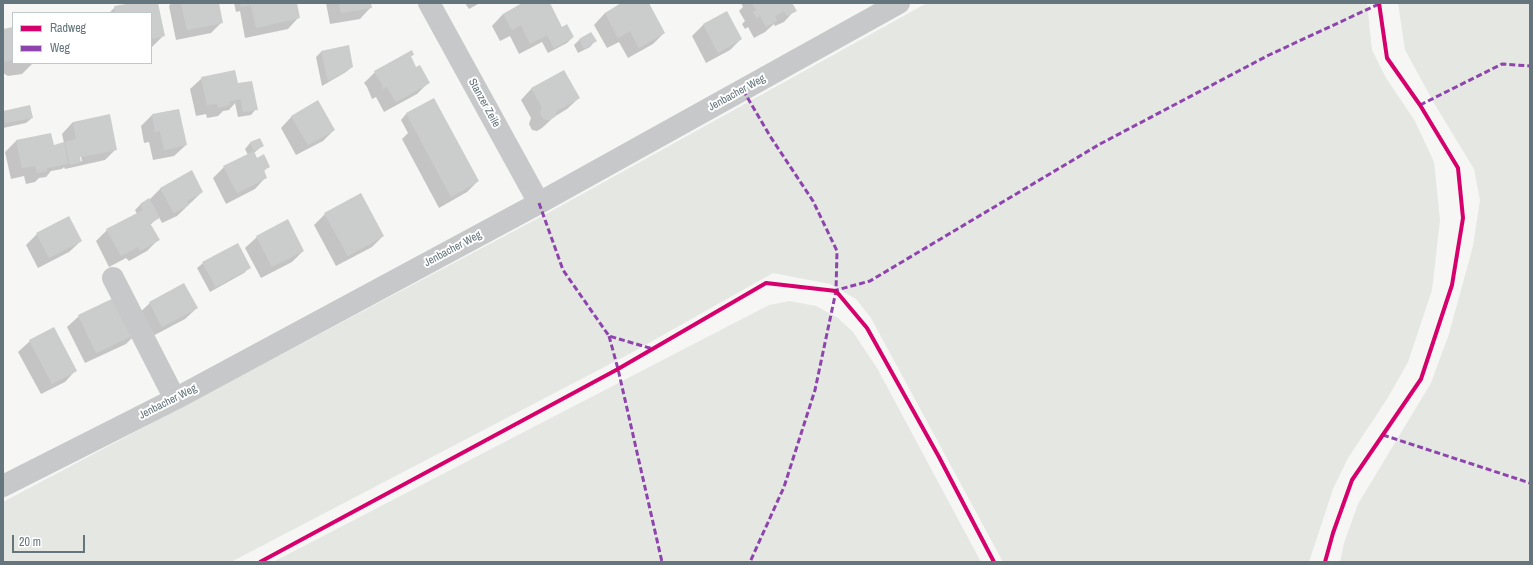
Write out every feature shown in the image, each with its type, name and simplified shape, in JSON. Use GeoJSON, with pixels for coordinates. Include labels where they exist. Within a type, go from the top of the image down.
{"type":"FeatureCollection","features":[{"type":"Feature","properties":{"kind":"street","name":"Stanzer Zeile"},"geometry":{"type":"LineString","coordinates":[[429,3],[539,203]]}},
{"type":"Feature","properties":{"kind":"street","name":"Jenbacher Weg"},"geometry":{"type":"LineString","coordinates":[[3,486],[175,399],[539,203],[899,3]]}},
{"type":"Feature","properties":{"kind":"street"},"geometry":{"type":"LineString","coordinates":[[113,278],[175,399]]}},
{"type":"Feature","properties":{"kind":"shaded area"},"geometry":{"type":"Polygon","coordinates":[[[927,3],[1367,3],[1372,50],[1386,78],[1415,121],[1434,162],[1440,220],[1432,290],[1408,362],[1387,399],[1348,458],[1333,489],[1309,562],[1003,562],[871,318],[856,299],[830,284],[773,273],[631,353],[231,562],[3,562],[3,502],[548,213],[927,3]]]}},
{"type":"Feature","properties":{"kind":"shaded area"},"geometry":{"type":"Polygon","coordinates":[[[1398,3],[1530,3],[1530,562],[1340,562],[1344,543],[1358,504],[1431,383],[1449,334],[1473,246],[1480,200],[1474,169],[1434,103],[1405,50],[1398,3]]]}},
{"type":"Feature","properties":{"kind":"shaded area"},"geometry":{"type":"Polygon","coordinates":[[[790,301],[816,306],[838,318],[853,332],[877,368],[981,562],[273,562],[769,305],[790,301]]]}},
{"type":"Feature","properties":{"kind":"building"},"geometry":{"type":"Polygon","coordinates":[[[132,3],[158,3],[165,36],[152,39],[152,12],[115,12],[114,6],[132,3]]]}},
{"type":"Feature","properties":{"kind":"building"},"geometry":{"type":"Polygon","coordinates":[[[181,3],[219,3],[223,23],[187,30],[181,3]]]}},
{"type":"Feature","properties":{"kind":"building"},"geometry":{"type":"Polygon","coordinates":[[[240,3],[297,3],[300,18],[256,28],[251,5],[241,7],[240,3]]]}},
{"type":"Feature","properties":{"kind":"building"},"geometry":{"type":"Polygon","coordinates":[[[339,3],[371,3],[372,8],[341,13],[339,3]]]}},
{"type":"Feature","properties":{"kind":"building"},"geometry":{"type":"Polygon","coordinates":[[[522,3],[550,3],[562,27],[567,24],[574,37],[554,48],[547,35],[530,44],[521,25],[512,30],[503,14],[522,3]]]}},
{"type":"Feature","properties":{"kind":"building"},"geometry":{"type":"Polygon","coordinates":[[[621,3],[649,3],[665,33],[639,48],[630,31],[618,38],[605,13],[621,3]]]}},
{"type":"Feature","properties":{"kind":"building"},"geometry":{"type":"Polygon","coordinates":[[[752,3],[792,3],[797,11],[787,16],[784,11],[775,16],[777,21],[766,27],[760,16],[757,18],[753,12],[756,10],[752,3]]]}},
{"type":"Feature","properties":{"kind":"building"},"geometry":{"type":"Polygon","coordinates":[[[727,11],[742,39],[718,53],[703,24],[727,11]]]}},
{"type":"Feature","properties":{"kind":"building"},"geometry":{"type":"Polygon","coordinates":[[[12,27],[12,60],[3,62],[3,29],[12,27]]]}},
{"type":"Feature","properties":{"kind":"building"},"geometry":{"type":"Polygon","coordinates":[[[591,32],[597,41],[584,49],[579,39],[591,32]]]}},
{"type":"Feature","properties":{"kind":"building"},"geometry":{"type":"Polygon","coordinates":[[[349,45],[353,67],[328,81],[321,51],[349,45]]]}},
{"type":"Feature","properties":{"kind":"building"},"geometry":{"type":"Polygon","coordinates":[[[412,50],[414,55],[411,56],[416,67],[420,65],[430,83],[396,102],[387,87],[383,89],[383,86],[374,71],[412,50]]]}},
{"type":"Feature","properties":{"kind":"building"},"geometry":{"type":"Polygon","coordinates":[[[235,70],[238,83],[252,81],[258,110],[243,112],[241,99],[230,101],[230,105],[218,108],[217,104],[207,105],[201,77],[235,70]]]}},
{"type":"Feature","properties":{"kind":"building"},"geometry":{"type":"Polygon","coordinates":[[[564,70],[580,98],[557,111],[555,117],[549,120],[543,119],[540,113],[542,107],[531,88],[564,70]]]}},
{"type":"Feature","properties":{"kind":"building"},"geometry":{"type":"Polygon","coordinates":[[[434,98],[479,181],[451,197],[406,113],[434,98]]]}},
{"type":"Feature","properties":{"kind":"building"},"geometry":{"type":"Polygon","coordinates":[[[318,100],[335,130],[308,145],[291,116],[318,100]]]}},
{"type":"Feature","properties":{"kind":"building"},"geometry":{"type":"Polygon","coordinates":[[[30,105],[33,118],[5,123],[3,111],[30,105]]]}},
{"type":"Feature","properties":{"kind":"building"},"geometry":{"type":"Polygon","coordinates":[[[179,109],[187,145],[164,150],[160,131],[155,132],[152,114],[179,109]]]}},
{"type":"Feature","properties":{"kind":"building"},"geometry":{"type":"Polygon","coordinates":[[[110,114],[117,150],[80,157],[81,162],[70,165],[65,142],[76,139],[73,122],[110,114]]]}},
{"type":"Feature","properties":{"kind":"building"},"geometry":{"type":"Polygon","coordinates":[[[51,133],[54,145],[64,142],[68,164],[47,168],[47,171],[37,173],[35,166],[22,168],[16,140],[51,133]]]}},
{"type":"Feature","properties":{"kind":"building"},"geometry":{"type":"Polygon","coordinates":[[[260,138],[264,146],[254,151],[250,142],[260,138]]]}},
{"type":"Feature","properties":{"kind":"building"},"geometry":{"type":"Polygon","coordinates":[[[254,151],[257,158],[264,154],[270,167],[264,170],[267,178],[237,193],[223,166],[254,151]]]}},
{"type":"Feature","properties":{"kind":"building"},"geometry":{"type":"Polygon","coordinates":[[[192,170],[203,192],[187,201],[189,205],[174,213],[160,188],[192,170]]]}},
{"type":"Feature","properties":{"kind":"building"},"geometry":{"type":"Polygon","coordinates":[[[361,193],[384,236],[348,256],[324,213],[361,193]]]}},
{"type":"Feature","properties":{"kind":"building"},"geometry":{"type":"Polygon","coordinates":[[[149,198],[160,218],[150,223],[160,240],[140,251],[138,247],[121,256],[106,229],[143,210],[140,204],[149,198]]]}},
{"type":"Feature","properties":{"kind":"building"},"geometry":{"type":"Polygon","coordinates":[[[69,216],[82,241],[49,258],[36,233],[69,216]]]}},
{"type":"Feature","properties":{"kind":"building"},"geometry":{"type":"Polygon","coordinates":[[[288,219],[304,251],[272,267],[256,236],[288,219]]]}},
{"type":"Feature","properties":{"kind":"building"},"geometry":{"type":"Polygon","coordinates":[[[238,243],[251,268],[216,287],[202,262],[238,243]]]}},
{"type":"Feature","properties":{"kind":"building"},"geometry":{"type":"Polygon","coordinates":[[[184,283],[198,308],[162,327],[149,302],[184,283]]]}},
{"type":"Feature","properties":{"kind":"building"},"geometry":{"type":"Polygon","coordinates":[[[120,295],[138,333],[96,353],[78,315],[120,295]]]}},
{"type":"Feature","properties":{"kind":"building"},"geometry":{"type":"Polygon","coordinates":[[[54,327],[77,371],[52,384],[29,340],[54,327]]]}},
{"type":"Feature","properties":{"kind":"marked path"},"geometry":{"type":"LineString","coordinates":[[833,291],[870,281],[1100,144],[1269,55],[1379,4]]}},
{"type":"Feature","properties":{"kind":"marked path"},"geometry":{"type":"LineString","coordinates":[[1420,105],[1502,64],[1530,66]]}},
{"type":"Feature","properties":{"kind":"marked path"},"geometry":{"type":"LineString","coordinates":[[743,90],[770,136],[813,201],[837,251],[836,291],[815,390],[784,487],[750,562]]}},
{"type":"Feature","properties":{"kind":"marked path"},"geometry":{"type":"LineString","coordinates":[[539,203],[563,270],[609,336],[653,349]]}},
{"type":"Feature","properties":{"kind":"marked path"},"geometry":{"type":"LineString","coordinates":[[609,336],[618,369],[662,562]]}},
{"type":"Feature","properties":{"kind":"marked path"},"geometry":{"type":"LineString","coordinates":[[1383,435],[1530,483]]}},
{"type":"Feature","properties":{"kind":"cycle path"},"geometry":{"type":"LineString","coordinates":[[1325,562],[1333,533],[1352,480],[1421,379],[1452,285],[1463,218],[1458,168],[1420,105],[1387,58],[1379,3]]}},
{"type":"Feature","properties":{"kind":"cycle path"},"geometry":{"type":"LineString","coordinates":[[260,562],[618,369],[766,283],[836,291],[867,328],[939,457],[994,562]]}}]}
